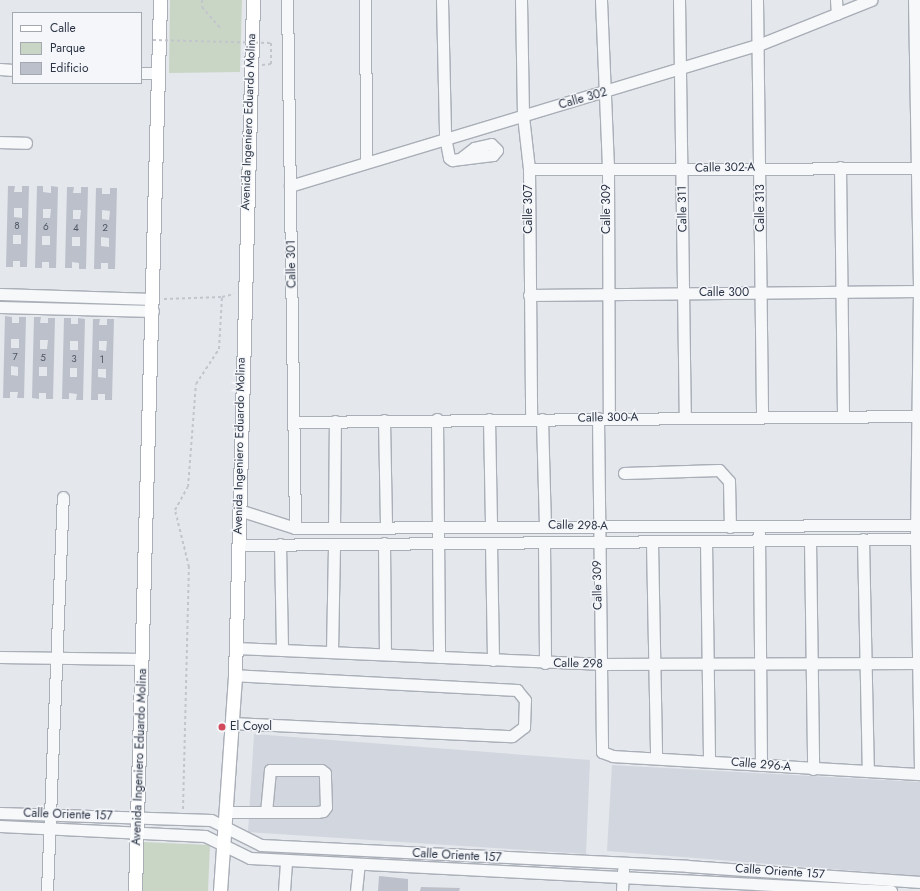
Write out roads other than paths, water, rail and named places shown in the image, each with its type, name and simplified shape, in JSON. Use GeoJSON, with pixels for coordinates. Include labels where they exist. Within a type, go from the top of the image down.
{"type":"FeatureCollection","features":[{"type":"Feature","properties":{"kind":"main road","name":"Avenida Ingeniero Eduardo Molina"},"geometry":{"type":"LineString","coordinates":[[135,891],[139,817],[160,0]]}},
{"type":"Feature","properties":{"kind":"main road","name":"Avenida Ingeniero Eduardo Molina"},"geometry":{"type":"LineString","coordinates":[[220,891],[223,842],[228,812],[236,648],[244,294],[253,0]]}},
{"type":"Feature","properties":{"kind":"street","name":"Calle 301"},"geometry":{"type":"LineString","coordinates":[[287,0],[296,422],[295,528]]}},
{"type":"Feature","properties":{"kind":"street"},"geometry":{"type":"LineString","coordinates":[[365,0],[366,162]]}},
{"type":"Feature","properties":{"kind":"street"},"geometry":{"type":"LineString","coordinates":[[442,0],[445,137],[450,159],[460,159]]}},
{"type":"Feature","properties":{"kind":"street","name":"Calle 307"},"geometry":{"type":"LineString","coordinates":[[521,0],[523,116],[529,169],[529,295],[536,419],[545,526]]}},
{"type":"Feature","properties":{"kind":"street","name":"Calle 309"},"geometry":{"type":"LineString","coordinates":[[600,0],[608,170],[604,418],[598,527],[599,664],[602,752]]}},
{"type":"Feature","properties":{"kind":"street","name":"Calle 311"},"geometry":{"type":"LineString","coordinates":[[679,0],[685,418]]}},
{"type":"Feature","properties":{"kind":"street","name":"Calle 313"},"geometry":{"type":"LineString","coordinates":[[757,0],[761,167],[762,416]]}},
{"type":"Feature","properties":{"kind":"street"},"geometry":{"type":"LineString","coordinates":[[836,0],[837,14]]}},
{"type":"Feature","properties":{"kind":"street","name":"Calle 302"},"geometry":{"type":"LineString","coordinates":[[290,186],[445,137],[604,93],[758,45],[871,0]]}},
{"type":"Feature","properties":{"kind":"street"},"geometry":{"type":"LineString","coordinates":[[914,0],[920,291],[918,525],[920,774]]}},
{"type":"Feature","properties":{"kind":"street"},"geometry":{"type":"LineString","coordinates":[[0,69],[12,70]]}},
{"type":"Feature","properties":{"kind":"street"},"geometry":{"type":"LineString","coordinates":[[142,72],[158,73]]}},
{"type":"Feature","properties":{"kind":"street"},"geometry":{"type":"LineString","coordinates":[[0,142],[26,143]]}},
{"type":"Feature","properties":{"kind":"street","name":"Calle 302-A"},"geometry":{"type":"LineString","coordinates":[[529,169],[608,170],[761,167],[918,168]]}},
{"type":"Feature","properties":{"kind":"street"},"geometry":{"type":"LineString","coordinates":[[840,167],[843,415]]}},
{"type":"Feature","properties":{"kind":"street","name":"Calle 300"},"geometry":{"type":"LineString","coordinates":[[529,295],[920,291]]}},
{"type":"Feature","properties":{"kind":"street"},"geometry":{"type":"LineString","coordinates":[[0,294],[153,305]]}},
{"type":"Feature","properties":{"kind":"street"},"geometry":{"type":"LineString","coordinates":[[0,307],[153,305]]}},
{"type":"Feature","properties":{"kind":"street","name":"Calle 300-A"},"geometry":{"type":"LineString","coordinates":[[296,422],[843,415],[919,416]]}},
{"type":"Feature","properties":{"kind":"street"},"geometry":{"type":"LineString","coordinates":[[437,419],[439,657]]}},
{"type":"Feature","properties":{"kind":"street"},"geometry":{"type":"LineString","coordinates":[[489,419],[491,526]]}},
{"type":"Feature","properties":{"kind":"street"},"geometry":{"type":"LineString","coordinates":[[384,420],[386,528]]}},
{"type":"Feature","properties":{"kind":"street"},"geometry":{"type":"LineString","coordinates":[[334,528],[335,421]]}},
{"type":"Feature","properties":{"kind":"street"},"geometry":{"type":"LineString","coordinates":[[624,472],[719,470],[729,482],[730,527]]}},
{"type":"Feature","properties":{"kind":"street"},"geometry":{"type":"LineString","coordinates":[[47,891],[63,497]]}},
{"type":"Feature","properties":{"kind":"street","name":"Calle 298-A"},"geometry":{"type":"LineString","coordinates":[[239,510],[295,528],[491,526],[759,527],[918,525]]}},
{"type":"Feature","properties":{"kind":"street"},"geometry":{"type":"LineString","coordinates":[[759,527],[761,766]]}},
{"type":"Feature","properties":{"kind":"street"},"geometry":{"type":"LineString","coordinates":[[863,539],[868,771]]}},
{"type":"Feature","properties":{"kind":"street","name":"Calle 298-A"},"geometry":{"type":"LineString","coordinates":[[238,546],[384,542],[491,543],[918,539]]}},
{"type":"Feature","properties":{"kind":"street"},"geometry":{"type":"LineString","coordinates":[[810,540],[813,664],[813,770]]}},
{"type":"Feature","properties":{"kind":"street"},"geometry":{"type":"LineString","coordinates":[[706,541],[709,665],[709,760]]}},
{"type":"Feature","properties":{"kind":"street"},"geometry":{"type":"LineString","coordinates":[[384,542],[385,654]]}},
{"type":"Feature","properties":{"kind":"street"},"geometry":{"type":"LineString","coordinates":[[544,542],[545,663]]}},
{"type":"Feature","properties":{"kind":"street"},"geometry":{"type":"LineString","coordinates":[[652,542],[656,758]]}},
{"type":"Feature","properties":{"kind":"street"},"geometry":{"type":"LineString","coordinates":[[491,543],[494,660]]}},
{"type":"Feature","properties":{"kind":"street"},"geometry":{"type":"LineString","coordinates":[[280,544],[282,650]]}},
{"type":"Feature","properties":{"kind":"street"},"geometry":{"type":"LineString","coordinates":[[332,651],[334,544]]}},
{"type":"Feature","properties":{"kind":"street","name":"Calle 298"},"geometry":{"type":"LineString","coordinates":[[236,648],[332,651],[545,663],[709,665],[865,662],[919,663]]}},
{"type":"Feature","properties":{"kind":"street"},"geometry":{"type":"LineString","coordinates":[[0,657],[56,659],[142,659]]}},
{"type":"Feature","properties":{"kind":"street"},"geometry":{"type":"LineString","coordinates":[[232,722],[512,736],[524,727],[525,700],[517,690],[235,675]]}},
{"type":"Feature","properties":{"kind":"street","name":"Calle 296-A"},"geometry":{"type":"LineString","coordinates":[[602,752],[656,758],[709,760],[813,770],[920,774]]}},
{"type":"Feature","properties":{"kind":"street"},"geometry":{"type":"LineString","coordinates":[[228,812],[266,812],[323,811],[326,807],[325,773],[321,770],[270,770],[266,812]]}},
{"type":"Feature","properties":{"kind":"street","name":"Calle Oriente 157"},"geometry":{"type":"LineString","coordinates":[[0,813],[211,820],[226,825],[249,842],[261,845],[451,856],[623,862],[920,882]]}},
{"type":"Feature","properties":{"kind":"street","name":"Calle Oriente 157"},"geometry":{"type":"LineString","coordinates":[[0,826],[138,834],[205,836],[223,842],[235,853],[250,858],[451,870],[623,876],[806,889],[891,891]]}},
{"type":"Feature","properties":{"kind":"street"},"geometry":{"type":"LineString","coordinates":[[451,856],[451,870]]}},
{"type":"Feature","properties":{"kind":"street"},"geometry":{"type":"LineString","coordinates":[[284,891],[286,860]]}},
{"type":"Feature","properties":{"kind":"street"},"geometry":{"type":"LineString","coordinates":[[622,891],[623,862]]}},
{"type":"Feature","properties":{"kind":"street"},"geometry":{"type":"LineString","coordinates":[[356,891],[359,864]]}},
{"type":"Feature","properties":{"kind":"street"},"geometry":{"type":"LineString","coordinates":[[686,891],[688,866]]}},
{"type":"Feature","properties":{"kind":"street"},"geometry":{"type":"LineString","coordinates":[[806,889],[807,874]]}},
{"type":"Feature","properties":{"kind":"place","name":"El Coyol"},"geometry":{"type":"Point","coordinates":[222,727]}}]}
